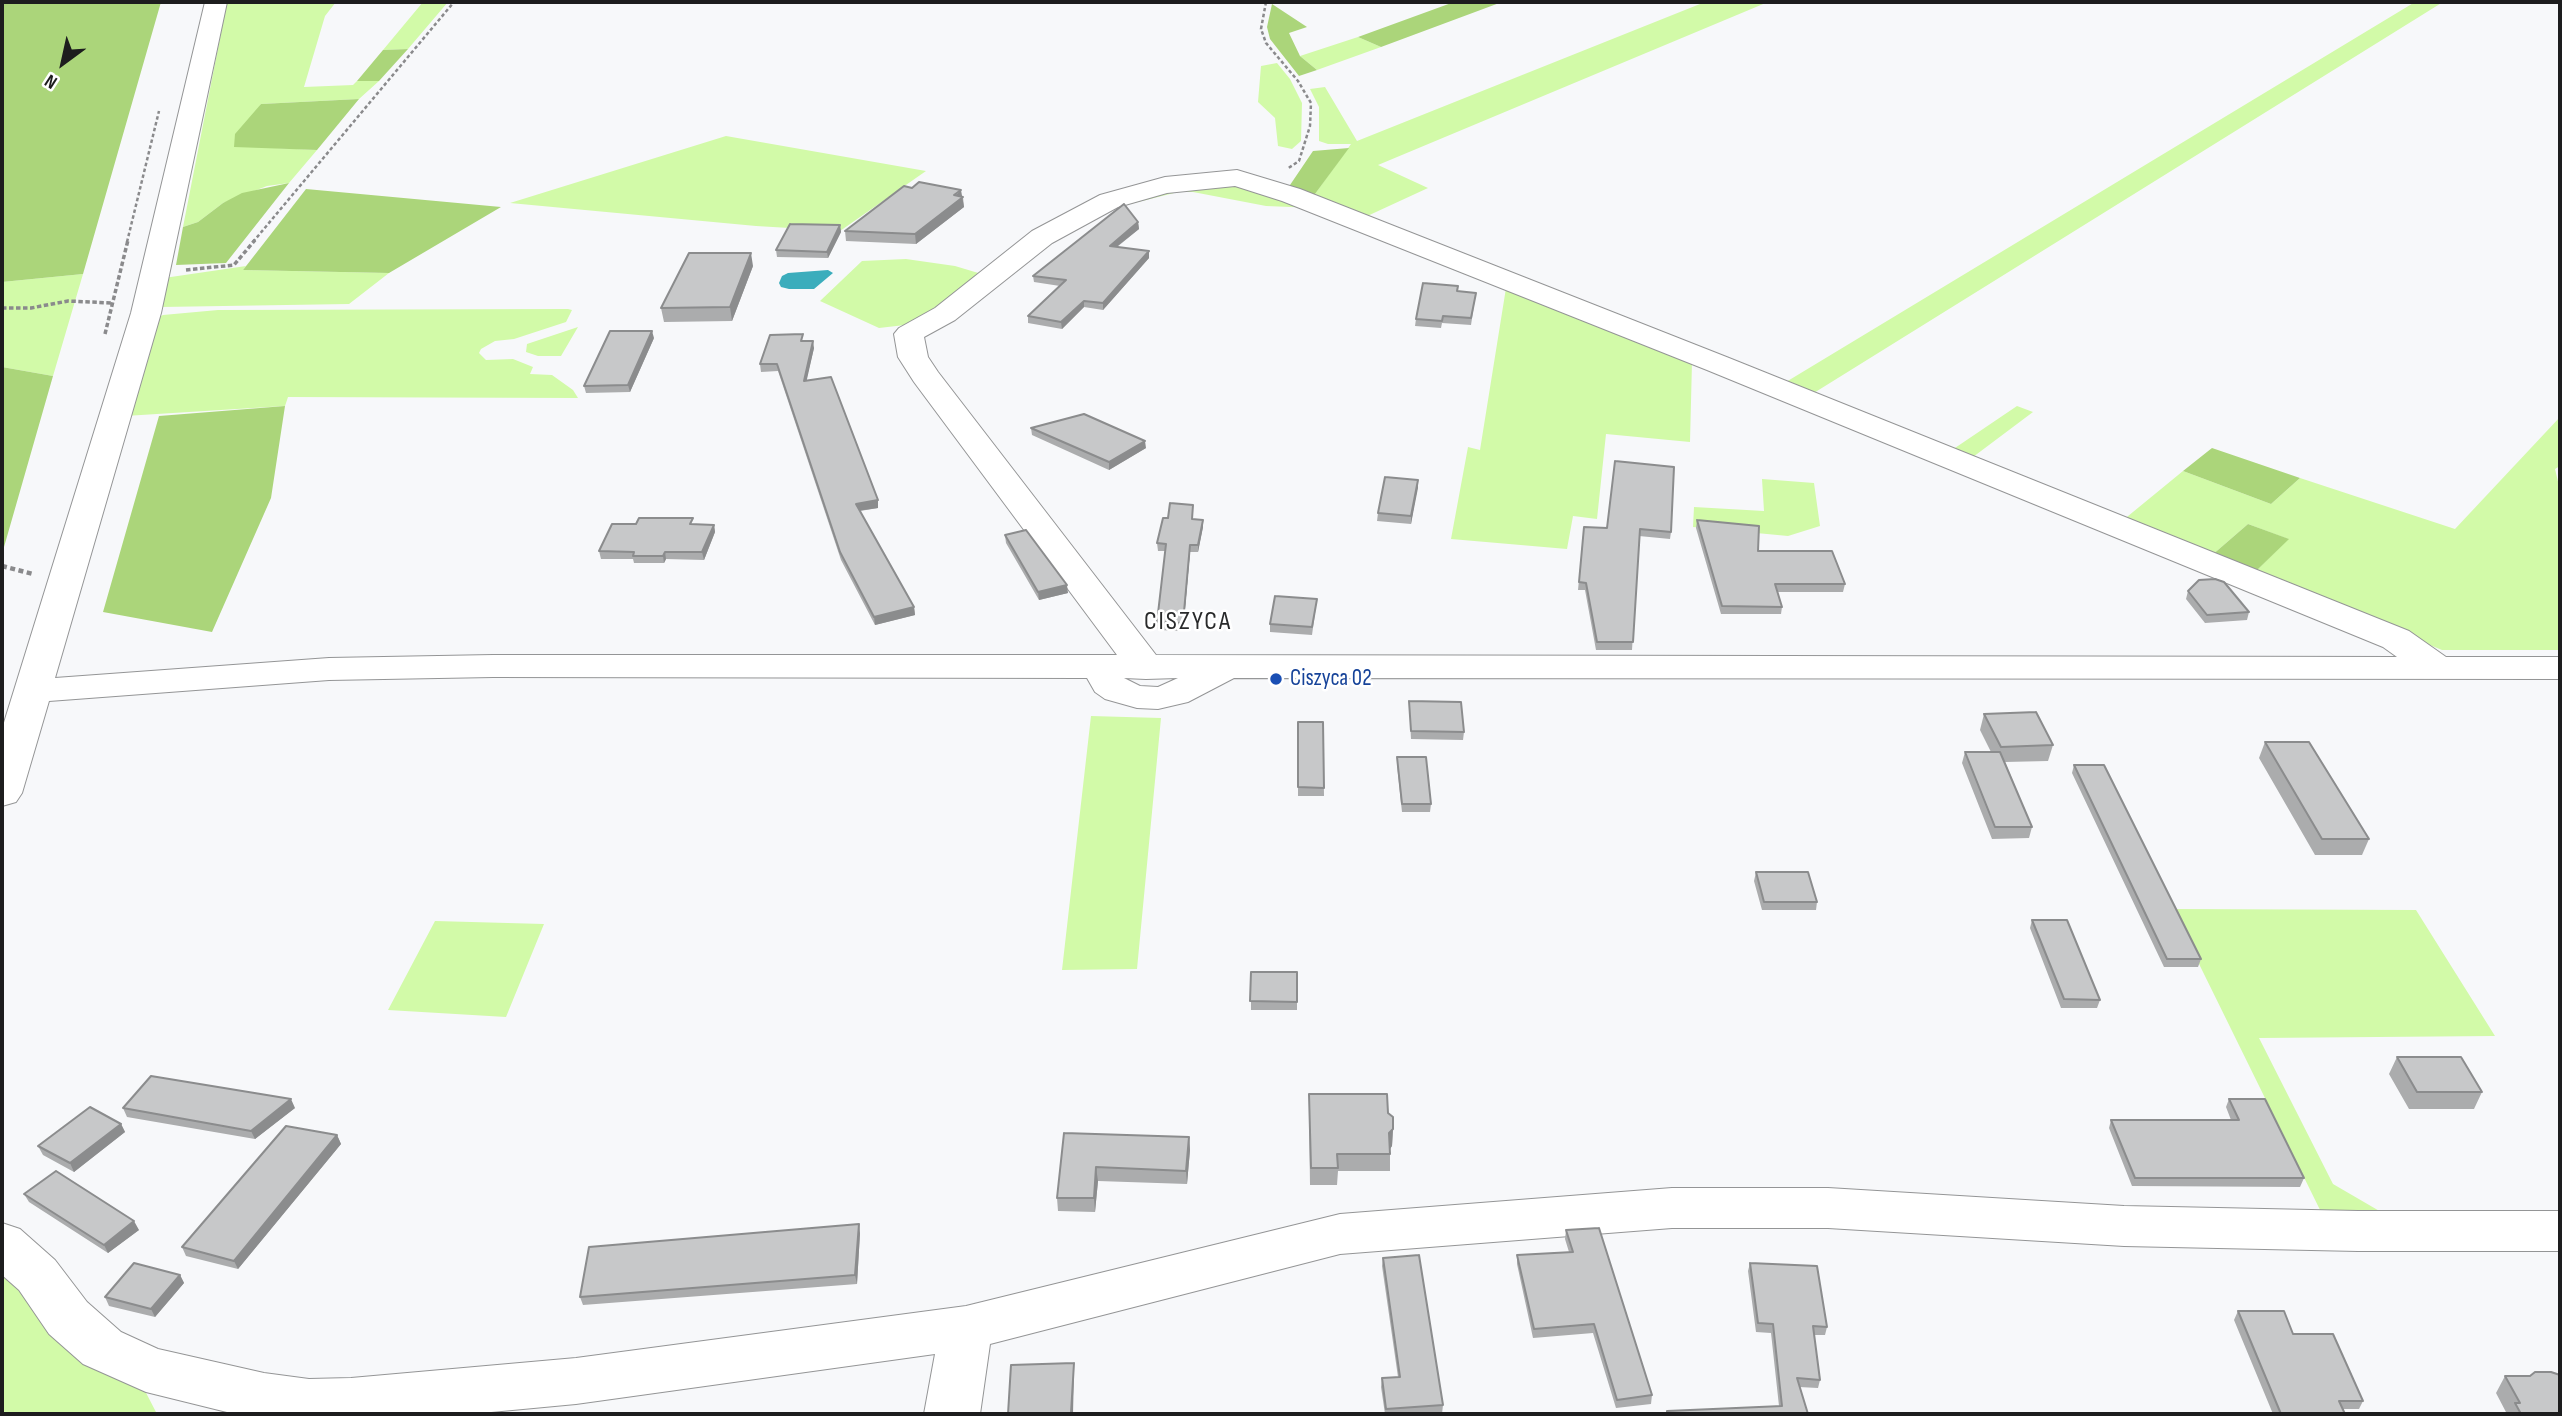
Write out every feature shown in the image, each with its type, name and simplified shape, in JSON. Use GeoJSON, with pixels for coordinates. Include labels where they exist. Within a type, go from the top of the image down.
{"type":"FeatureCollection","features":[{"type":"Feature","properties":{"kind":"street"},"geometry":{"type":"LineString","coordinates":[[2,793],[156,272],[216,2]]}},
{"type":"Feature","properties":{"kind":"street"},"geometry":{"type":"LineString","coordinates":[[1146,668],[925,376],[914,357],[909,334],[945,314],[1042,237],[1109,201],[1165,185],[1237,177],[1263,184],[1731,370],[2396,639],[2439,669]]}},
{"type":"Feature","properties":{"kind":"street"},"geometry":{"type":"LineString","coordinates":[[33,691],[370,668],[493,666],[2560,668]]}},
{"type":"Feature","properties":{"kind":"street"},"geometry":{"type":"LineString","coordinates":[[1101,667],[1108,684],[1118,691],[1137,697],[1157,698],[1175,694],[1230,668]]}},
{"type":"Feature","properties":{"kind":"street"},"geometry":{"type":"LineString","coordinates":[[2,1244],[37,1275],[68,1318],[103,1348],[146,1368],[186,1380],[264,1397],[309,1403],[351,1402],[576,1381],[966,1328],[1340,1234],[1672,1208],[1828,1208],[2123,1226],[2358,1231],[2560,1231]]}},
{"type":"Feature","properties":{"kind":"street"},"geometry":{"type":"LineString","coordinates":[[952,1414],[966,1328]]}},
{"type":"Feature","properties":{"kind":"path"},"geometry":{"type":"LineString","coordinates":[[156,272],[234,265],[454,2]]}},
{"type":"Feature","properties":{"kind":"path"},"geometry":{"type":"LineString","coordinates":[[1263,184],[1299,162],[1310,126],[1311,103],[1298,81],[1266,43],[1261,29],[1266,2]]}},
{"type":"Feature","properties":{"kind":"path"},"geometry":{"type":"LineString","coordinates":[[2,308],[31,308],[68,301],[112,303]]}},
{"type":"Feature","properties":{"kind":"path"},"geometry":{"type":"LineString","coordinates":[[2,566],[44,577]]}},
{"type":"Feature","properties":{"kind":"green space"},"geometry":{"type":"Polygon","coordinates":[[[2,2],[161,2],[83,274],[2,282],[2,2]]]}},
{"type":"Feature","properties":{"kind":"green space"},"geometry":{"type":"Polygon","coordinates":[[[227,2],[336,2],[325,16],[304,87],[379,81],[359,99],[261,104],[235,146],[317,150],[289,183],[267,186],[223,203],[198,222],[183,227],[227,2]]]}},
{"type":"Feature","properties":{"kind":"green space"},"geometry":{"type":"Polygon","coordinates":[[[423,2],[448,2],[408,49],[383,50],[423,2]]]}},
{"type":"Feature","properties":{"kind":"green space"},"geometry":{"type":"Polygon","coordinates":[[[1454,2],[1502,2],[1381,47],[1358,37],[1454,2]]]}},
{"type":"Feature","properties":{"kind":"green space"},"geometry":{"type":"Polygon","coordinates":[[[1705,2],[1768,2],[1378,165],[1428,188],[1363,218],[1312,198],[1351,144],[1328,144],[1319,141],[1319,107],[1310,89],[1325,87],[1357,141],[1705,2]]]}},
{"type":"Feature","properties":{"kind":"green space"},"geometry":{"type":"Polygon","coordinates":[[[2415,2],[2443,2],[1809,396],[1781,385],[2415,2]]]}},
{"type":"Feature","properties":{"kind":"green space"},"geometry":{"type":"Polygon","coordinates":[[[1272,4],[1307,27],[1289,33],[1300,56],[1317,70],[1299,76],[1270,39],[1267,27],[1272,4]]]}},
{"type":"Feature","properties":{"kind":"green space"},"geometry":{"type":"Polygon","coordinates":[[[1358,37],[1381,47],[1317,70],[1300,56],[1358,37]]]}},
{"type":"Feature","properties":{"kind":"green space"},"geometry":{"type":"Polygon","coordinates":[[[408,49],[379,81],[357,81],[383,50],[408,49]]]}},
{"type":"Feature","properties":{"kind":"green space"},"geometry":{"type":"Polygon","coordinates":[[[1277,63],[1290,79],[1302,103],[1301,141],[1292,149],[1278,146],[1275,118],[1258,102],[1261,66],[1277,63]]]}},
{"type":"Feature","properties":{"kind":"green space"},"geometry":{"type":"Polygon","coordinates":[[[359,99],[317,150],[234,147],[235,134],[261,104],[359,99]]]}},
{"type":"Feature","properties":{"kind":"green space"},"geometry":{"type":"Polygon","coordinates":[[[726,136],[926,171],[840,231],[756,226],[510,203],[726,136]]]}},
{"type":"Feature","properties":{"kind":"green space"},"geometry":{"type":"Polygon","coordinates":[[[1349,148],[1312,198],[1293,190],[1290,185],[1313,151],[1349,148]]]}},
{"type":"Feature","properties":{"kind":"green space"},"geometry":{"type":"Polygon","coordinates":[[[1220,181],[1315,208],[1266,206],[1193,192],[1178,192],[1118,207],[1126,200],[1220,181]]]}},
{"type":"Feature","properties":{"kind":"green space"},"geometry":{"type":"Polygon","coordinates":[[[289,183],[226,263],[176,265],[183,227],[198,222],[223,203],[242,193],[289,183]]]}},
{"type":"Feature","properties":{"kind":"green space"},"geometry":{"type":"Polygon","coordinates":[[[306,189],[501,207],[389,273],[243,270],[306,189]]]}},
{"type":"Feature","properties":{"kind":"green space"},"geometry":{"type":"Polygon","coordinates":[[[906,259],[955,266],[985,275],[923,319],[905,325],[879,328],[820,301],[862,261],[906,259]]]}},
{"type":"Feature","properties":{"kind":"green space"},"geometry":{"type":"Polygon","coordinates":[[[246,266],[243,270],[389,273],[349,304],[161,307],[164,278],[246,266]]]}},
{"type":"Feature","properties":{"kind":"green space"},"geometry":{"type":"Polygon","coordinates":[[[83,274],[53,376],[2,367],[2,282],[83,274]]]}},
{"type":"Feature","properties":{"kind":"green space"},"geometry":{"type":"Polygon","coordinates":[[[1506,288],[1692,362],[1690,442],[1606,434],[1597,519],[1573,516],[1567,549],[1451,539],[1468,447],[1480,450],[1506,288]]]}},
{"type":"Feature","properties":{"kind":"green space"},"geometry":{"type":"Polygon","coordinates":[[[218,310],[572,310],[566,322],[514,339],[495,341],[479,353],[486,360],[513,359],[533,367],[530,374],[552,375],[573,390],[578,398],[288,397],[285,406],[125,416],[155,319],[163,315],[218,310]]]}},
{"type":"Feature","properties":{"kind":"green space"},"geometry":{"type":"Polygon","coordinates":[[[578,327],[561,356],[538,356],[526,352],[527,344],[578,327]]]}},
{"type":"Feature","properties":{"kind":"green space"},"geometry":{"type":"Polygon","coordinates":[[[2,367],[53,376],[2,554],[2,367]]]}},
{"type":"Feature","properties":{"kind":"green space"},"geometry":{"type":"Polygon","coordinates":[[[285,406],[271,498],[212,632],[103,612],[159,416],[285,406]]]}},
{"type":"Feature","properties":{"kind":"green space"},"geometry":{"type":"Polygon","coordinates":[[[2017,406],[2033,412],[1969,460],[1949,452],[2017,406]]]}},
{"type":"Feature","properties":{"kind":"green space"},"geometry":{"type":"Polygon","coordinates":[[[2560,417],[2560,466],[2555,469],[2560,490],[2560,650],[2442,650],[2254,573],[2288,539],[2248,524],[2211,556],[2122,521],[2183,471],[2271,504],[2300,478],[2455,529],[2560,417]]]}},
{"type":"Feature","properties":{"kind":"green space"},"geometry":{"type":"Polygon","coordinates":[[[2212,448],[2300,478],[2271,504],[2183,471],[2212,448]]]}},
{"type":"Feature","properties":{"kind":"green space"},"geometry":{"type":"Polygon","coordinates":[[[1762,479],[1814,483],[1820,526],[1788,536],[1693,527],[1694,507],[1764,511],[1762,479]]]}},
{"type":"Feature","properties":{"kind":"green space"},"geometry":{"type":"Polygon","coordinates":[[[2248,524],[2289,539],[2254,573],[2211,556],[2248,524]]]}},
{"type":"Feature","properties":{"kind":"green space"},"geometry":{"type":"Polygon","coordinates":[[[1091,716],[1161,718],[1137,969],[1062,970],[1091,716]]]}},
{"type":"Feature","properties":{"kind":"green space"},"geometry":{"type":"Polygon","coordinates":[[[2172,909],[2416,910],[2495,1036],[2259,1038],[2333,1184],[2388,1216],[2323,1216],[2172,909]]]}},
{"type":"Feature","properties":{"kind":"green space"},"geometry":{"type":"Polygon","coordinates":[[[435,921],[544,924],[506,1017],[388,1010],[435,921]]]}},
{"type":"Feature","properties":{"kind":"green space"},"geometry":{"type":"Polygon","coordinates":[[[2,1265],[84,1361],[143,1387],[157,1414],[2,1414],[2,1265]]]}},
{"type":"Feature","properties":{"kind":"water"},"geometry":{"type":"Polygon","coordinates":[[[828,270],[833,273],[814,289],[789,289],[781,287],[779,283],[782,276],[788,273],[828,270]]]}},
{"type":"Feature","properties":{"kind":"building"},"geometry":{"type":"Polygon","coordinates":[[[919,182],[961,190],[954,195],[963,197],[915,234],[845,231],[904,186],[912,188],[919,182]]]}},
{"type":"Feature","properties":{"kind":"building"},"geometry":{"type":"Polygon","coordinates":[[[1124,204],[1138,222],[1110,246],[1149,251],[1103,303],[1084,301],[1061,322],[1028,316],[1066,280],[1033,276],[1124,204]]]}},
{"type":"Feature","properties":{"kind":"building"},"geometry":{"type":"Polygon","coordinates":[[[790,224],[840,225],[827,252],[776,250],[790,224]]]}},
{"type":"Feature","properties":{"kind":"building"},"geometry":{"type":"Polygon","coordinates":[[[689,253],[751,253],[730,307],[661,308],[689,253]]]}},
{"type":"Feature","properties":{"kind":"building"},"geometry":{"type":"Polygon","coordinates":[[[1423,283],[1458,286],[1457,291],[1476,293],[1471,318],[1443,316],[1442,321],[1416,319],[1423,283]]]}},
{"type":"Feature","properties":{"kind":"building"},"geometry":{"type":"Polygon","coordinates":[[[610,331],[652,331],[628,385],[584,386],[610,331]]]}},
{"type":"Feature","properties":{"kind":"building"},"geometry":{"type":"Polygon","coordinates":[[[803,334],[801,341],[813,341],[804,381],[831,377],[878,500],[856,504],[914,607],[874,617],[840,552],[777,364],[760,364],[770,335],[803,334]]]}},
{"type":"Feature","properties":{"kind":"building"},"geometry":{"type":"Polygon","coordinates":[[[1084,414],[1145,441],[1109,462],[1031,428],[1084,414]]]}},
{"type":"Feature","properties":{"kind":"building"},"geometry":{"type":"Polygon","coordinates":[[[1615,461],[1674,467],[1671,532],[1640,529],[1633,642],[1597,642],[1586,583],[1579,582],[1584,527],[1607,528],[1615,461]]]}},
{"type":"Feature","properties":{"kind":"building"},"geometry":{"type":"Polygon","coordinates":[[[1385,477],[1418,480],[1411,516],[1378,513],[1385,477]]]}},
{"type":"Feature","properties":{"kind":"building"},"geometry":{"type":"Polygon","coordinates":[[[1170,503],[1193,505],[1192,519],[1203,520],[1198,545],[1190,545],[1183,623],[1157,622],[1166,544],[1157,543],[1163,518],[1168,518],[1170,503]]]}},
{"type":"Feature","properties":{"kind":"building"},"geometry":{"type":"Polygon","coordinates":[[[639,518],[693,518],[690,524],[714,525],[702,552],[665,552],[663,556],[633,556],[634,552],[599,551],[612,524],[636,524],[639,518]]]}},
{"type":"Feature","properties":{"kind":"building"},"geometry":{"type":"Polygon","coordinates":[[[1697,520],[1759,526],[1758,551],[1832,551],[1845,584],[1775,584],[1782,607],[1722,606],[1697,520]]]}},
{"type":"Feature","properties":{"kind":"building"},"geometry":{"type":"Polygon","coordinates":[[[1026,530],[1067,585],[1038,592],[1005,535],[1026,530]]]}},
{"type":"Feature","properties":{"kind":"building"},"geometry":{"type":"Polygon","coordinates":[[[2215,579],[2224,582],[2249,612],[2207,615],[2188,591],[2199,580],[2215,579]]]}},
{"type":"Feature","properties":{"kind":"building"},"geometry":{"type":"Polygon","coordinates":[[[1275,596],[1317,599],[1312,627],[1270,624],[1275,596]]]}},
{"type":"Feature","properties":{"kind":"building"},"geometry":{"type":"Polygon","coordinates":[[[1409,701],[1461,702],[1464,732],[1411,731],[1409,701]]]}},
{"type":"Feature","properties":{"kind":"building"},"geometry":{"type":"Polygon","coordinates":[[[2036,712],[2053,745],[2001,747],[1984,714],[2036,712]]]}},
{"type":"Feature","properties":{"kind":"building"},"geometry":{"type":"Polygon","coordinates":[[[1298,722],[1323,722],[1324,788],[1298,787],[1298,722]]]}},
{"type":"Feature","properties":{"kind":"building"},"geometry":{"type":"Polygon","coordinates":[[[2265,742],[2309,742],[2369,839],[2322,839],[2265,742]]]}},
{"type":"Feature","properties":{"kind":"building"},"geometry":{"type":"Polygon","coordinates":[[[1965,752],[2000,752],[2032,827],[1995,827],[1965,752]]]}},
{"type":"Feature","properties":{"kind":"building"},"geometry":{"type":"Polygon","coordinates":[[[1397,757],[1426,757],[1431,804],[1402,804],[1397,757]]]}},
{"type":"Feature","properties":{"kind":"building"},"geometry":{"type":"Polygon","coordinates":[[[2074,765],[2104,765],[2201,959],[2167,959],[2074,765]]]}},
{"type":"Feature","properties":{"kind":"building"},"geometry":{"type":"Polygon","coordinates":[[[1756,872],[1808,872],[1817,902],[1764,902],[1756,872]]]}},
{"type":"Feature","properties":{"kind":"building"},"geometry":{"type":"Polygon","coordinates":[[[2032,920],[2067,920],[2100,1000],[2064,999],[2032,920]]]}},
{"type":"Feature","properties":{"kind":"building"},"geometry":{"type":"Polygon","coordinates":[[[1251,972],[1297,972],[1297,1002],[1250,1001],[1251,972]]]}},
{"type":"Feature","properties":{"kind":"building"},"geometry":{"type":"Polygon","coordinates":[[[2397,1057],[2461,1057],[2482,1092],[2417,1092],[2397,1057]]]}},
{"type":"Feature","properties":{"kind":"building"},"geometry":{"type":"Polygon","coordinates":[[[151,1076],[291,1099],[251,1131],[123,1108],[151,1076]]]}},
{"type":"Feature","properties":{"kind":"building"},"geometry":{"type":"Polygon","coordinates":[[[1309,1094],[1387,1094],[1388,1113],[1393,1117],[1393,1129],[1389,1133],[1390,1154],[1337,1154],[1338,1168],[1311,1168],[1309,1094]]]}},
{"type":"Feature","properties":{"kind":"building"},"geometry":{"type":"Polygon","coordinates":[[[2229,1099],[2265,1099],[2304,1178],[2135,1178],[2111,1120],[2239,1120],[2229,1099]]]}},
{"type":"Feature","properties":{"kind":"building"},"geometry":{"type":"Polygon","coordinates":[[[90,1107],[121,1124],[70,1163],[38,1146],[90,1107]]]}},
{"type":"Feature","properties":{"kind":"building"},"geometry":{"type":"Polygon","coordinates":[[[286,1126],[337,1135],[234,1261],[182,1247],[286,1126]]]}},
{"type":"Feature","properties":{"kind":"building"},"geometry":{"type":"Polygon","coordinates":[[[1064,1133],[1189,1137],[1186,1171],[1096,1167],[1094,1198],[1057,1198],[1064,1133]]]}},
{"type":"Feature","properties":{"kind":"building"},"geometry":{"type":"Polygon","coordinates":[[[56,1171],[134,1221],[104,1245],[24,1194],[56,1171]]]}},
{"type":"Feature","properties":{"kind":"building"},"geometry":{"type":"Polygon","coordinates":[[[859,1224],[855,1275],[580,1297],[589,1247],[859,1224]]]}},
{"type":"Feature","properties":{"kind":"building"},"geometry":{"type":"Polygon","coordinates":[[[1599,1228],[1652,1395],[1617,1400],[1594,1324],[1534,1329],[1517,1255],[1573,1252],[1566,1230],[1599,1228]]]}},
{"type":"Feature","properties":{"kind":"building"},"geometry":{"type":"Polygon","coordinates":[[[1419,1255],[1443,1405],[1386,1409],[1382,1378],[1400,1377],[1383,1258],[1419,1255]]]}},
{"type":"Feature","properties":{"kind":"building"},"geometry":{"type":"Polygon","coordinates":[[[134,1263],[180,1275],[151,1309],[105,1297],[134,1263]]]}},
{"type":"Feature","properties":{"kind":"building"},"geometry":{"type":"Polygon","coordinates":[[[1750,1263],[1817,1266],[1827,1327],[1813,1326],[1820,1380],[1797,1378],[1808,1414],[1667,1414],[1667,1411],[1782,1406],[1773,1324],[1758,1323],[1750,1263]]]}},
{"type":"Feature","properties":{"kind":"building"},"geometry":{"type":"Polygon","coordinates":[[[2238,1311],[2284,1311],[2293,1334],[2333,1334],[2363,1401],[2339,1401],[2345,1414],[2281,1414],[2238,1311]]]}},
{"type":"Feature","properties":{"kind":"building"},"geometry":{"type":"Polygon","coordinates":[[[1074,1363],[1071,1413],[1008,1414],[1011,1365],[1074,1363]]]}},
{"type":"Feature","properties":{"kind":"building"},"geometry":{"type":"Polygon","coordinates":[[[2535,1372],[2560,1375],[2560,1414],[2521,1414],[2515,1403],[2520,1403],[2505,1376],[2530,1376],[2535,1372]]]}},
{"type":"Feature","properties":{"kind":"place","name":"Ciszyca 02"},"geometry":{"type":"Point","coordinates":[1276,679]}},
{"type":"Feature","properties":{"kind":"district","name":"CISZYCA"},"geometry":{"type":"Point","coordinates":[1188,622]}}]}
